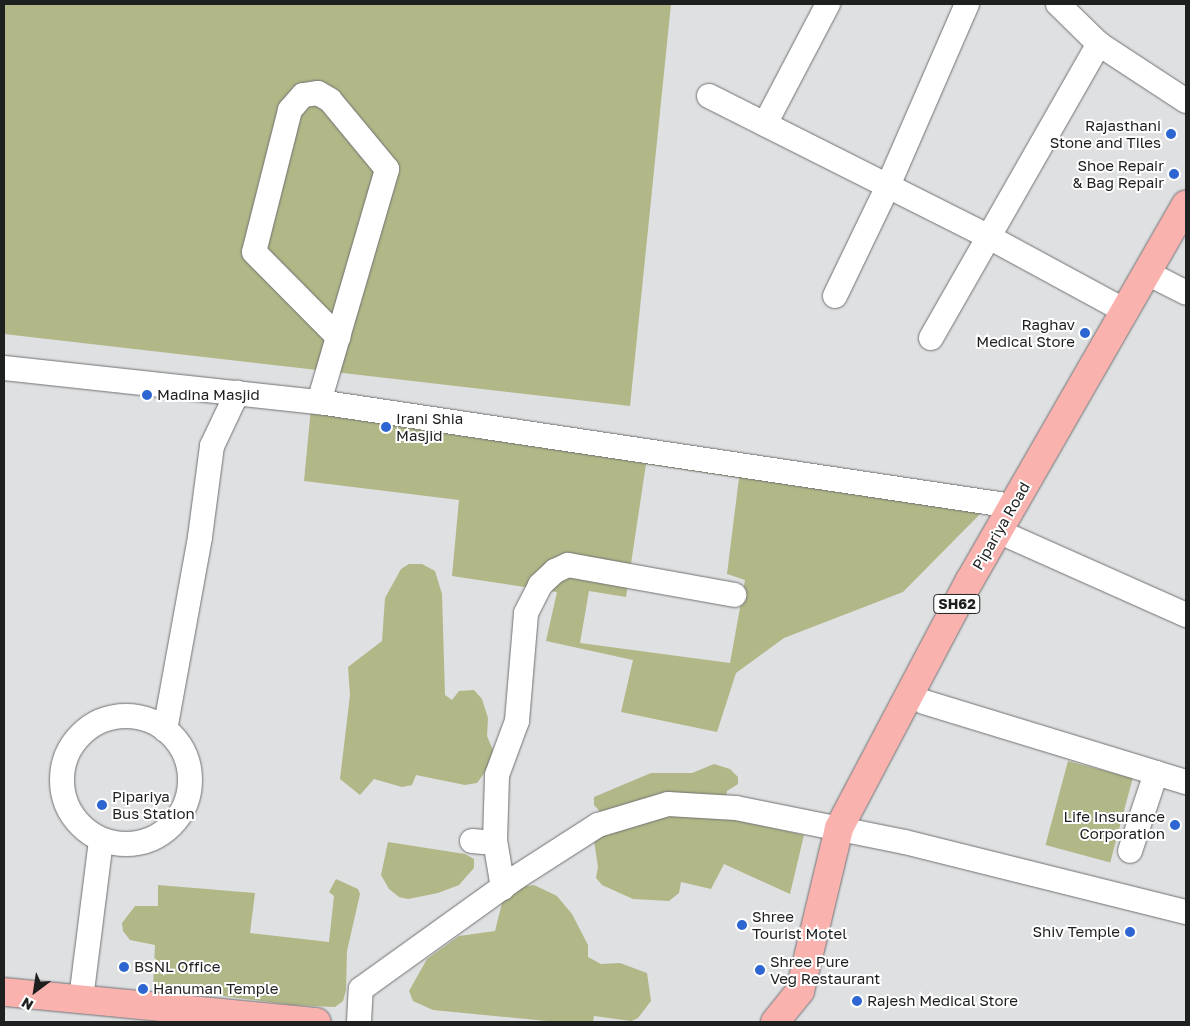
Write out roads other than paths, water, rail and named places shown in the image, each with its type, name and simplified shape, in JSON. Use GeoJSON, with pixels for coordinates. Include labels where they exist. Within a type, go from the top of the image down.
{"type":"FeatureCollection","features":[{"type":"Feature","properties":{"kind":"main road","name":"Pipariya Road"},"geometry":{"type":"LineString","coordinates":[[796,1022],[814,995],[847,830],[924,702],[1005,534],[1012,506],[1186,205]]}},
{"type":"Feature","properties":{"kind":"main road","name":"Pipariya Road"},"geometry":{"type":"LineString","coordinates":[[775,1022],[800,991],[847,830],[1005,534],[1160,279],[1186,232]]}},
{"type":"Feature","properties":{"kind":"main road"},"geometry":{"type":"LineString","coordinates":[[4,992],[317,1022]]}},
{"type":"Feature","properties":{"kind":"street"},"geometry":{"type":"LineString","coordinates":[[765,124],[828,4]]}},
{"type":"Feature","properties":{"kind":"street"},"geometry":{"type":"LineString","coordinates":[[835,296],[887,188],[968,4]]}},
{"type":"Feature","properties":{"kind":"street"},"geometry":{"type":"LineString","coordinates":[[1058,4],[1099,44],[1186,101]]}},
{"type":"Feature","properties":{"kind":"street"},"geometry":{"type":"LineString","coordinates":[[931,338],[987,236],[1099,44]]}},
{"type":"Feature","properties":{"kind":"street"},"geometry":{"type":"LineString","coordinates":[[319,402],[338,337],[387,169],[330,100],[318,93],[303,95],[290,110],[254,252],[338,337]]}},
{"type":"Feature","properties":{"kind":"street"},"geometry":{"type":"LineString","coordinates":[[709,96],[887,188],[987,236],[1126,311]]}},
{"type":"Feature","properties":{"kind":"street"},"geometry":{"type":"LineString","coordinates":[[1160,279],[1186,294]]}},
{"type":"Feature","properties":{"kind":"street"},"geometry":{"type":"LineString","coordinates":[[4,368],[319,402],[1012,506]]}},
{"type":"Feature","properties":{"kind":"street"},"geometry":{"type":"LineString","coordinates":[[165,730],[200,537],[212,446],[237,393]]}},
{"type":"Feature","properties":{"kind":"street"},"geometry":{"type":"LineString","coordinates":[[1005,534],[1186,615]]}},
{"type":"Feature","properties":{"kind":"street"},"geometry":{"type":"LineString","coordinates":[[503,888],[495,844],[497,775],[517,721],[526,613],[532,596],[545,579],[568,565],[734,595]]}},
{"type":"Feature","properties":{"kind":"street"},"geometry":{"type":"LineString","coordinates":[[924,702],[1186,782]]}},
{"type":"Feature","properties":{"kind":"street"},"geometry":{"type":"LineString","coordinates":[[116,716],[137,716],[165,730],[174,738],[186,756],[191,777],[188,799],[179,818],[164,833],[144,843],[122,845],[101,840],[83,829],[70,813],[62,793],[61,772],[67,752],[79,735],[90,727],[116,716]]}},
{"type":"Feature","properties":{"kind":"street"},"geometry":{"type":"LineString","coordinates":[[1130,851],[1156,773]]}},
{"type":"Feature","properties":{"kind":"street"},"geometry":{"type":"LineString","coordinates":[[358,1022],[362,989],[503,888],[598,825],[668,804],[736,808],[847,830],[1186,912]]}},
{"type":"Feature","properties":{"kind":"street"},"geometry":{"type":"LineString","coordinates":[[81,999],[101,840]]}},
{"type":"Feature","properties":{"kind":"street"},"geometry":{"type":"LineString","coordinates":[[472,841],[495,844]]}},
{"type":"Feature","properties":{"kind":"place","name":"Rajasthani Stone and Tiles"},"geometry":{"type":"Point","coordinates":[1171,134]}},
{"type":"Feature","properties":{"kind":"place","name":"Shoe Repair & Bag Repair"},"geometry":{"type":"Point","coordinates":[1174,174]}},
{"type":"Feature","properties":{"kind":"place","name":"Raghav Medical Store"},"geometry":{"type":"Point","coordinates":[1085,333]}},
{"type":"Feature","properties":{"kind":"place","name":"Madina Masjid"},"geometry":{"type":"Point","coordinates":[147,395]}},
{"type":"Feature","properties":{"kind":"place","name":"Irani Shia Masjid"},"geometry":{"type":"Point","coordinates":[386,427]}},
{"type":"Feature","properties":{"kind":"place","name":"Pipariya Bus Station"},"geometry":{"type":"Point","coordinates":[102,805]}},
{"type":"Feature","properties":{"kind":"place","name":"Life Insurance Corporation"},"geometry":{"type":"Point","coordinates":[1175,825]}},
{"type":"Feature","properties":{"kind":"place","name":"Shree Tourist Motel"},"geometry":{"type":"Point","coordinates":[742,925]}},
{"type":"Feature","properties":{"kind":"place","name":"Shiv Temple"},"geometry":{"type":"Point","coordinates":[1130,932]}},
{"type":"Feature","properties":{"kind":"place","name":"BSNL Office"},"geometry":{"type":"Point","coordinates":[124,967]}},
{"type":"Feature","properties":{"kind":"place","name":"Shree Pure Veg Restaurant"},"geometry":{"type":"Point","coordinates":[760,970]}},
{"type":"Feature","properties":{"kind":"place","name":"Hanuman Temple"},"geometry":{"type":"Point","coordinates":[143,989]}},
{"type":"Feature","properties":{"kind":"place","name":"Rajesh Medical Store"},"geometry":{"type":"Point","coordinates":[857,1001]}}]}
